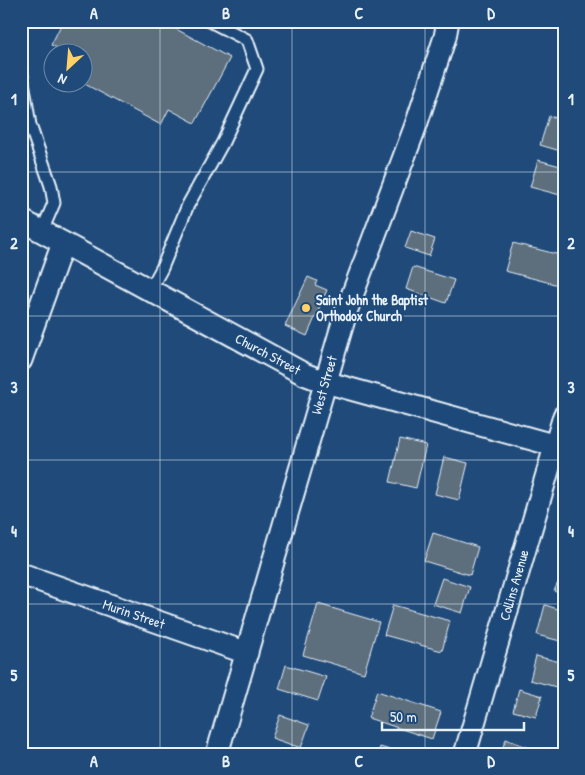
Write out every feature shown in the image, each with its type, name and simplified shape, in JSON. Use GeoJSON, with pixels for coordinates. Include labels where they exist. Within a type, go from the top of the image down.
{"type":"FeatureCollection","features":[{"type":"Feature","properties":{"kind":"street","name":"West Street"},"geometry":{"type":"LineString","coordinates":[[217,754],[347,309],[416,125],[445,37],[448,21]]}},
{"type":"Feature","properties":{"kind":"street","name":"Church Street"},"geometry":{"type":"LineString","coordinates":[[21,220],[304,374],[325,382],[559,447]]}},
{"type":"Feature","properties":{"kind":"street"},"geometry":{"type":"LineString","coordinates":[[21,360],[63,243]]}},
{"type":"Feature","properties":{"kind":"street","name":"Collins Avenue"},"geometry":{"type":"LineString","coordinates":[[465,754],[559,447],[564,416]]}},
{"type":"Feature","properties":{"kind":"street","name":"Murin Street"},"geometry":{"type":"LineString","coordinates":[[21,574],[247,653]]}},
{"type":"Feature","properties":{"kind":"lane"},"geometry":{"type":"LineString","coordinates":[[150,290],[162,268],[188,205],[223,142],[257,69],[247,40],[210,21]]}},
{"type":"Feature","properties":{"kind":"lane"},"geometry":{"type":"LineString","coordinates":[[21,69],[30,125],[51,186],[54,203],[42,231]]}},
{"type":"Feature","properties":{"kind":"building"},"geometry":{"type":"Polygon","coordinates":[[[63,21],[161,21],[230,58],[195,123],[169,109],[161,125],[92,88],[92,42],[52,42],[63,21]]]}},
{"type":"Feature","properties":{"kind":"building"},"geometry":{"type":"Polygon","coordinates":[[[549,116],[564,120],[564,152],[540,145],[549,116]]]}},
{"type":"Feature","properties":{"kind":"building"},"geometry":{"type":"Polygon","coordinates":[[[538,160],[564,167],[564,196],[530,187],[538,160]]]}},
{"type":"Feature","properties":{"kind":"building"},"geometry":{"type":"Polygon","coordinates":[[[411,231],[435,239],[429,256],[405,248],[411,231]]]}},
{"type":"Feature","properties":{"kind":"building"},"geometry":{"type":"Polygon","coordinates":[[[513,243],[564,256],[562,286],[505,271],[513,243]]]}},
{"type":"Feature","properties":{"kind":"building"},"geometry":{"type":"Polygon","coordinates":[[[413,267],[454,280],[446,303],[406,289],[413,267]]]}},
{"type":"Feature","properties":{"kind":"building","name":"Saint John the Baptist Orthodox Church"},"geometry":{"type":"Polygon","coordinates":[[[308,277],[317,281],[315,285],[327,290],[307,336],[285,326],[308,277]]]}},
{"type":"Feature","properties":{"kind":"building"},"geometry":{"type":"Polygon","coordinates":[[[400,439],[426,445],[416,488],[390,482],[400,439]]]}},
{"type":"Feature","properties":{"kind":"building"},"geometry":{"type":"Polygon","coordinates":[[[444,457],[468,463],[459,500],[435,494],[444,457]]]}},
{"type":"Feature","properties":{"kind":"building"},"geometry":{"type":"Polygon","coordinates":[[[433,533],[478,547],[470,575],[424,561],[433,533]]]}},
{"type":"Feature","properties":{"kind":"building"},"geometry":{"type":"Polygon","coordinates":[[[564,570],[564,596],[554,591],[564,570]]]}},
{"type":"Feature","properties":{"kind":"building"},"geometry":{"type":"Polygon","coordinates":[[[442,578],[470,587],[462,613],[433,604],[442,578]]]}},
{"type":"Feature","properties":{"kind":"building"},"geometry":{"type":"Polygon","coordinates":[[[318,604],[379,622],[364,673],[303,655],[318,604]]]}},
{"type":"Feature","properties":{"kind":"building"},"geometry":{"type":"Polygon","coordinates":[[[393,605],[450,621],[442,651],[384,635],[393,605]]]}},
{"type":"Feature","properties":{"kind":"building"},"geometry":{"type":"Polygon","coordinates":[[[545,605],[564,611],[564,642],[537,635],[545,605]]]}},
{"type":"Feature","properties":{"kind":"building"},"geometry":{"type":"Polygon","coordinates":[[[536,656],[564,663],[564,689],[530,680],[536,656]]]}},
{"type":"Feature","properties":{"kind":"building"},"geometry":{"type":"Polygon","coordinates":[[[286,665],[326,677],[318,701],[279,689],[286,665]]]}},
{"type":"Feature","properties":{"kind":"building"},"geometry":{"type":"Polygon","coordinates":[[[519,689],[542,696],[536,717],[513,711],[519,689]]]}},
{"type":"Feature","properties":{"kind":"building"},"geometry":{"type":"Polygon","coordinates":[[[377,691],[441,712],[432,739],[368,718],[377,691]]]}},
{"type":"Feature","properties":{"kind":"building"},"geometry":{"type":"Polygon","coordinates":[[[280,715],[309,725],[301,748],[272,738],[280,715]]]}},
{"type":"Feature","properties":{"kind":"building"},"geometry":{"type":"Polygon","coordinates":[[[506,739],[530,748],[528,754],[500,754],[506,739]]]}},
{"type":"Feature","properties":{"kind":"building"},"geometry":{"type":"Polygon","coordinates":[[[380,747],[403,754],[378,754],[380,747]]]}},
{"type":"Feature","properties":{"kind":"place","name":"Saint John the Baptist Orthodox Church"},"geometry":{"type":"Point","coordinates":[306,308]}}]}
